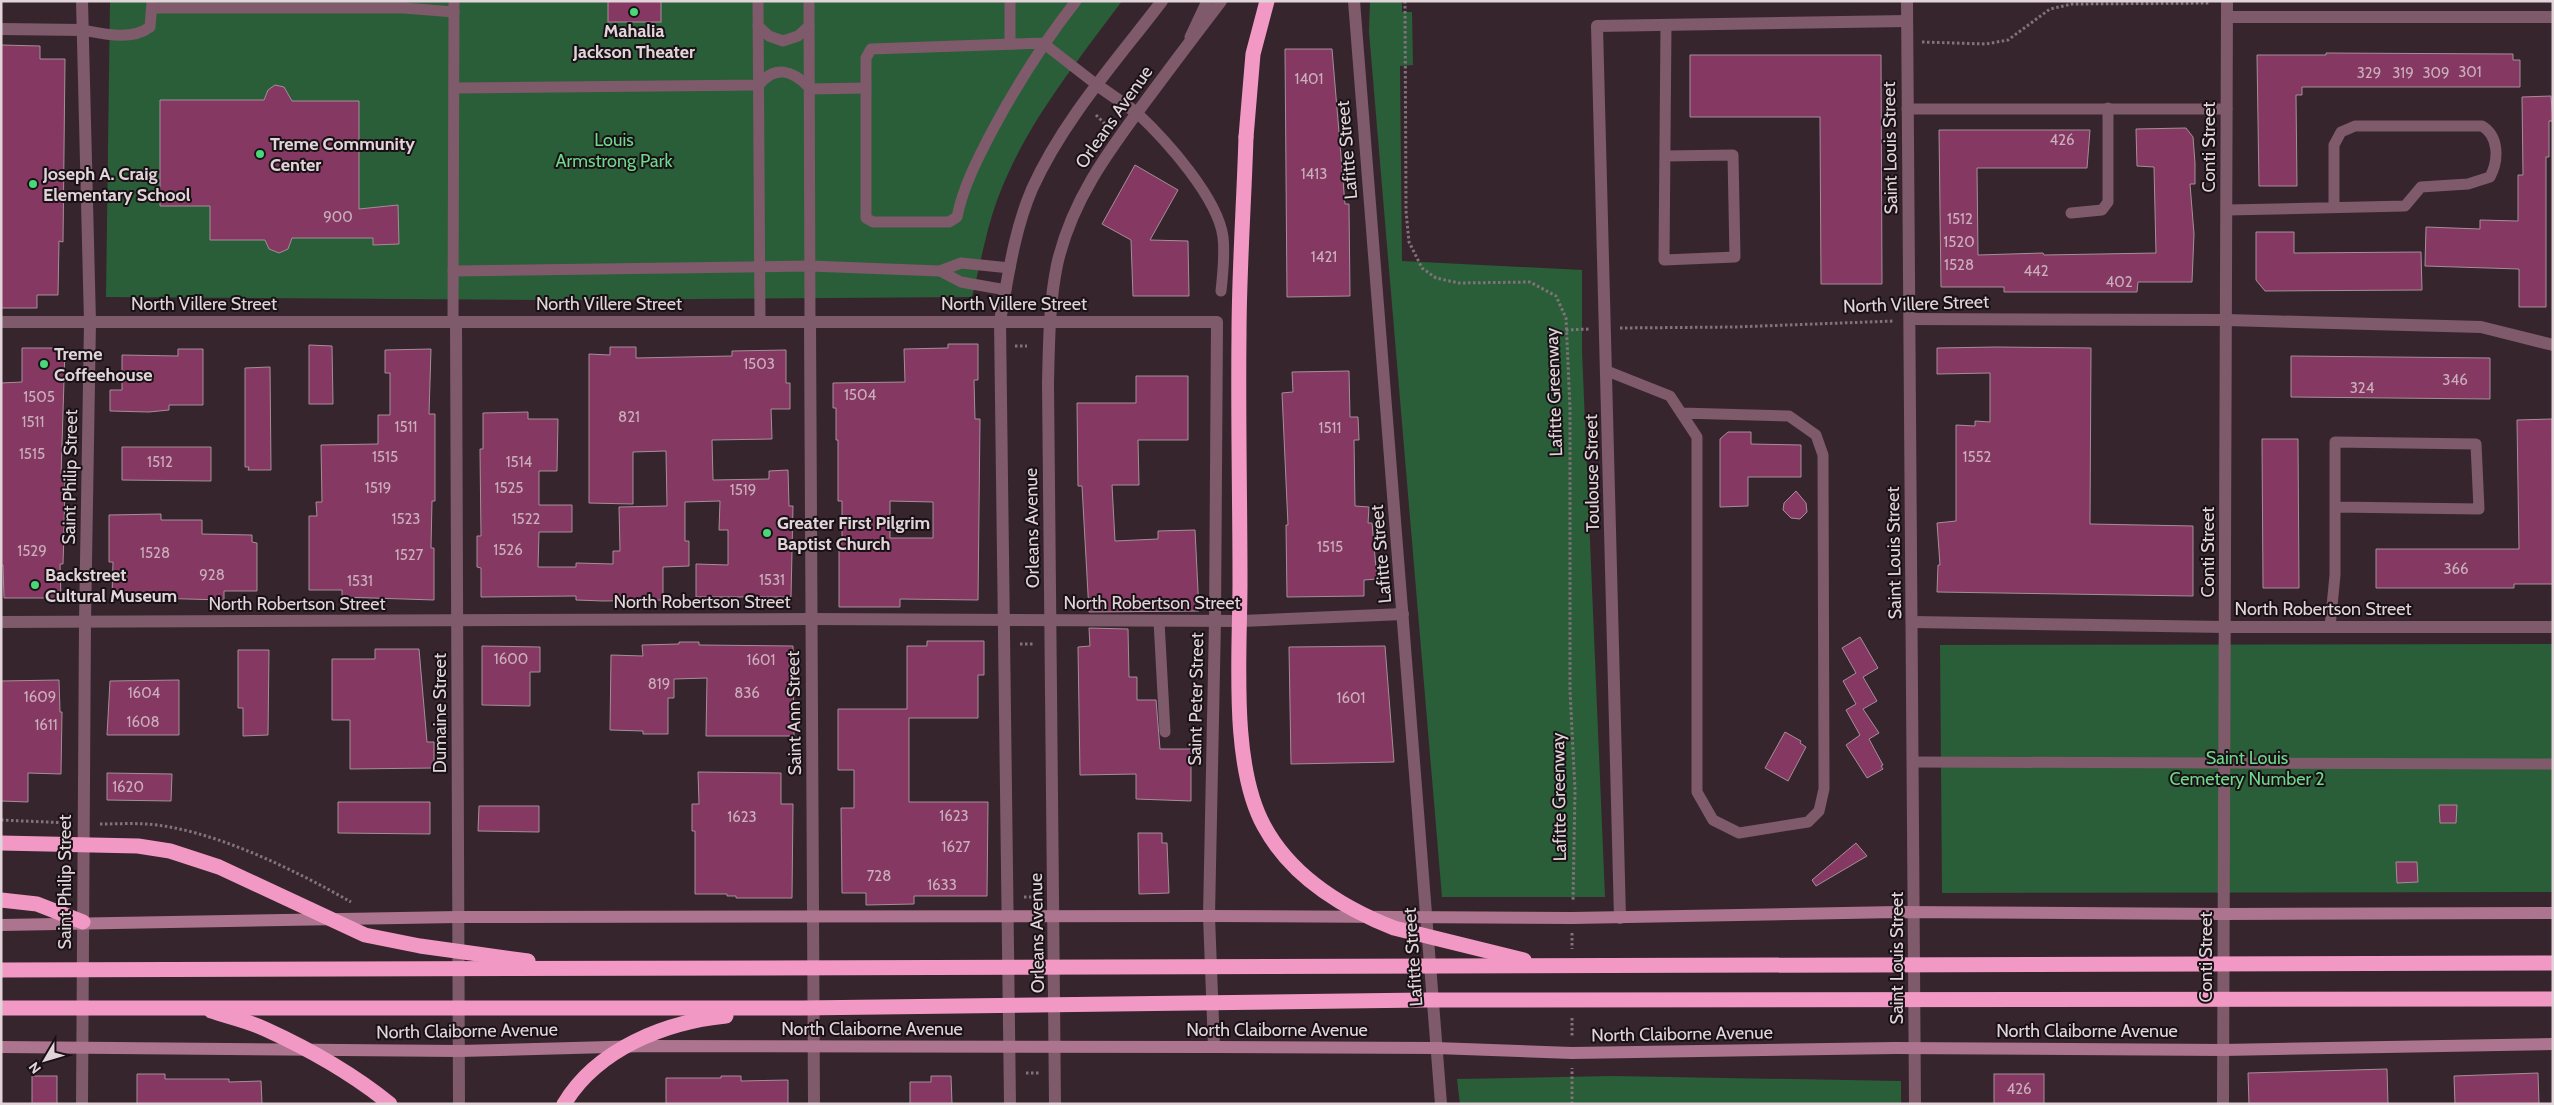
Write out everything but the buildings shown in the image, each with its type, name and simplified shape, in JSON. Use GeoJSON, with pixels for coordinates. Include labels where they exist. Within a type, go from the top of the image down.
{"type":"FeatureCollection","features":[{"type":"Feature","properties":{"kind":"highway"},"geometry":{"type":"LineString","coordinates":[[1267,1],[1253,54],[1246,137],[1238,335],[1241,719],[1252,798],[1264,826],[1283,856],[1301,874],[1321,889],[1376,921],[1394,928],[1547,966]]}},
{"type":"Feature","properties":{"kind":"highway"},"geometry":{"type":"LineString","coordinates":[[1,843],[129,846],[170,851],[219,867],[365,934],[420,946],[581,968]]}},
{"type":"Feature","properties":{"kind":"highway"},"geometry":{"type":"LineString","coordinates":[[1,900],[37,904],[83,922]]}},
{"type":"Feature","properties":{"kind":"highway"},"geometry":{"type":"LineString","coordinates":[[1,970],[2553,963]]}},
{"type":"Feature","properties":{"kind":"highway"},"geometry":{"type":"LineString","coordinates":[[1,1008],[802,1008],[1424,1000],[2553,1000]]}},
{"type":"Feature","properties":{"kind":"highway"},"geometry":{"type":"LineString","coordinates":[[198,1007],[264,1029],[330,1063],[370,1088],[390,1104]]}},
{"type":"Feature","properties":{"kind":"highway"},"geometry":{"type":"LineString","coordinates":[[564,1104],[590,1072],[633,1042],[673,1027],[709,1018],[802,1008]]}},
{"type":"Feature","properties":{"kind":"main road"},"geometry":{"type":"LineString","coordinates":[[1,925],[83,922],[458,917],[1210,916],[1620,918],[1914,912],[2223,914],[2553,913]]}},
{"type":"Feature","properties":{"kind":"main road","name":"North Claiborne Avenue"},"geometry":{"type":"LineString","coordinates":[[1,1047],[459,1051],[646,1046],[1214,1047],[1436,1048],[1572,1053],[1914,1048],[2223,1050],[2553,1044]]}},
{"type":"Feature","properties":{"kind":"street","name":"Saint Philip Street"},"geometry":{"type":"LineString","coordinates":[[82,1],[90,322],[85,622],[82,1104]]}},
{"type":"Feature","properties":{"kind":"street","name":"Orleans Avenue"},"geometry":{"type":"LineString","coordinates":[[1010,1104],[1011,1048],[1000,322],[1015,237],[1032,188],[1058,142],[1097,86],[1162,1]]}},
{"type":"Feature","properties":{"kind":"street","name":"Orleans Avenue"},"geometry":{"type":"LineString","coordinates":[[1055,1104],[1049,322],[1057,265],[1070,222],[1086,188],[1104,157],[1220,1]]}},
{"type":"Feature","properties":{"kind":"street","name":"Lafitte Street"},"geometry":{"type":"LineString","coordinates":[[1354,1],[1428,918],[1441,1104]]}},
{"type":"Feature","properties":{"kind":"street","name":"Saint Louis Street"},"geometry":{"type":"LineString","coordinates":[[1906,1],[1915,1104]]}},
{"type":"Feature","properties":{"kind":"street","name":"Conti Street"},"geometry":{"type":"LineString","coordinates":[[2223,1104],[2227,2]]}},
{"type":"Feature","properties":{"kind":"street"},"geometry":{"type":"LineString","coordinates":[[2227,17],[2553,17]]}},
{"type":"Feature","properties":{"kind":"street"},"geometry":{"type":"LineString","coordinates":[[1666,25],[1907,21]]}},
{"type":"Feature","properties":{"kind":"street","name":"Toulouse Street"},"geometry":{"type":"LineString","coordinates":[[1620,918],[1597,26],[1666,25]]}},
{"type":"Feature","properties":{"kind":"street"},"geometry":{"type":"LineString","coordinates":[[1,29],[82,30]]}},
{"type":"Feature","properties":{"kind":"street"},"geometry":{"type":"LineString","coordinates":[[1097,86],[1137,113]]}},
{"type":"Feature","properties":{"kind":"street","name":"North Villere Street"},"geometry":{"type":"LineString","coordinates":[[1910,320],[2227,320],[2482,327],[2553,345]]}},
{"type":"Feature","properties":{"kind":"street","name":"North Villere Street"},"geometry":{"type":"LineString","coordinates":[[1,322],[1218,322]]}},
{"type":"Feature","properties":{"kind":"street","name":"Dumaine Street"},"geometry":{"type":"LineString","coordinates":[[455,322],[459,1104]]}},
{"type":"Feature","properties":{"kind":"street","name":"Saint Ann Street"},"geometry":{"type":"LineString","coordinates":[[810,322],[814,1104]]}},
{"type":"Feature","properties":{"kind":"street","name":"Saint Peter Street"},"geometry":{"type":"LineString","coordinates":[[1214,1047],[1210,916],[1218,322]]}},
{"type":"Feature","properties":{"kind":"street","name":"North Robertson Street"},"geometry":{"type":"LineString","coordinates":[[1,622],[811,619],[1215,621],[1403,614]]}},
{"type":"Feature","properties":{"kind":"street","name":"North Robertson Street"},"geometry":{"type":"LineString","coordinates":[[1912,622],[2225,627],[2553,627]]}},
{"type":"Feature","properties":{"kind":"lane"},"geometry":{"type":"LineString","coordinates":[[758,1],[760,322]]}},
{"type":"Feature","properties":{"kind":"lane"},"geometry":{"type":"LineString","coordinates":[[809,1],[810,322]]}},
{"type":"Feature","properties":{"kind":"lane"},"geometry":{"type":"LineString","coordinates":[[1010,1],[1010,44]]}},
{"type":"Feature","properties":{"kind":"lane"},"geometry":{"type":"LineString","coordinates":[[1076,1],[1043,44],[1012,93],[972,170],[957,217],[949,222],[873,222],[866,218],[866,58],[871,48],[1043,44],[1097,86]]}},
{"type":"Feature","properties":{"kind":"lane"},"geometry":{"type":"LineString","coordinates":[[1184,50],[1207,1]]}},
{"type":"Feature","properties":{"kind":"lane"},"geometry":{"type":"LineString","coordinates":[[82,30],[106,35],[130,35],[143,32],[150,27],[152,4],[454,7],[453,271],[455,322]]}},
{"type":"Feature","properties":{"kind":"lane"},"geometry":{"type":"LineString","coordinates":[[1664,156],[1733,155],[1735,257],[1664,260],[1664,156],[1666,25]]}},
{"type":"Feature","properties":{"kind":"lane"},"geometry":{"type":"LineString","coordinates":[[758,26],[769,36],[783,41],[798,36],[809,26]]}},
{"type":"Feature","properties":{"kind":"lane"},"geometry":{"type":"LineString","coordinates":[[454,88],[758,85],[768,75],[783,70],[797,76],[809,88],[866,88]]}},
{"type":"Feature","properties":{"kind":"lane"},"geometry":{"type":"LineString","coordinates":[[1907,108],[2227,109]]}},
{"type":"Feature","properties":{"kind":"lane"},"geometry":{"type":"LineString","coordinates":[[2071,213],[2102,210],[2108,202],[2108,108]]}},
{"type":"Feature","properties":{"kind":"lane"},"geometry":{"type":"LineString","coordinates":[[1137,113],[1161,135],[1216,210],[1223,236],[1221,291]]}},
{"type":"Feature","properties":{"kind":"lane"},"geometry":{"type":"LineString","coordinates":[[2227,210],[2405,206],[2421,188],[2468,184],[2490,177],[2495,168],[2495,139],[2490,131],[2482,126],[2354,126],[2342,132],[2334,145],[2334,207]]}},
{"type":"Feature","properties":{"kind":"lane"},"geometry":{"type":"LineString","coordinates":[[453,271],[810,266],[940,271],[960,263],[1010,268]]}},
{"type":"Feature","properties":{"kind":"lane"},"geometry":{"type":"LineString","coordinates":[[940,271],[961,282],[1006,290]]}},
{"type":"Feature","properties":{"kind":"lane"},"geometry":{"type":"LineString","coordinates":[[1607,371],[1670,396],[1681,413],[1697,437],[1697,792],[1713,820],[1739,832],[1808,822],[1819,811],[1824,790],[1823,455],[1816,435],[1789,416],[1681,413]]}},
{"type":"Feature","properties":{"kind":"lane"},"geometry":{"type":"LineString","coordinates":[[2330,627],[2335,575],[2335,442],[2476,444],[2479,509],[2336,507]]}},
{"type":"Feature","properties":{"kind":"lane"},"geometry":{"type":"LineString","coordinates":[[1159,621],[1165,732]]}},
{"type":"Feature","properties":{"kind":"lane"},"geometry":{"type":"LineString","coordinates":[[1913,762],[2553,764]]}},
{"type":"Feature","properties":{"kind":"path","name":"Lafitte Greenway"},"geometry":{"type":"LineString","coordinates":[[1405,1],[1406,211],[1409,242],[1422,268],[1436,278],[1459,283],[1530,282],[1556,296],[1566,318],[1570,418],[1570,691],[1575,790],[1572,901]]}},
{"type":"Feature","properties":{"kind":"path"},"geometry":{"type":"LineString","coordinates":[[1907,42],[1986,44],[2008,40],[2050,9],[2072,4],[2227,2]]}},
{"type":"Feature","properties":{"kind":"path"},"geometry":{"type":"LineString","coordinates":[[1096,115],[1110,129]]}},
{"type":"Feature","properties":{"kind":"path","name":"North Villere Street"},"geometry":{"type":"LineString","coordinates":[[1606,328],[1735,328],[1910,320]]}},
{"type":"Feature","properties":{"kind":"path"},"geometry":{"type":"LineString","coordinates":[[1013,346],[1027,346]]}},
{"type":"Feature","properties":{"kind":"path"},"geometry":{"type":"LineString","coordinates":[[1018,644],[1037,644]]}},
{"type":"Feature","properties":{"kind":"path"},"geometry":{"type":"LineString","coordinates":[[1016,897],[1041,897]]}},
{"type":"Feature","properties":{"kind":"path"},"geometry":{"type":"LineString","coordinates":[[1023,1073],[1043,1073]]}},
{"type":"Feature","properties":{"kind":"path"},"geometry":{"type":"LineString","coordinates":[[1572,1078],[1572,1104]]}},
{"type":"Feature","properties":{"kind":"green space","name":"Louis Armstrong Park"},"geometry":{"type":"Polygon","coordinates":[[[110,1],[1122,1],[1055,92],[1012,164],[992,216],[972,297],[543,300],[106,297],[110,1]]]}},
{"type":"Feature","properties":{"kind":"green space"},"geometry":{"type":"Polygon","coordinates":[[[1370,1],[1402,1],[1402,12],[1412,12],[1413,65],[1400,66],[1402,261],[1582,270],[1582,351],[1605,897],[1442,897],[1369,32],[1370,1]]]}},
{"type":"Feature","properties":{"kind":"green space","name":"Saint Louis Cemetery Number 2"},"geometry":{"type":"Polygon","coordinates":[[[2553,644],[2553,892],[1942,893],[1940,645],[2553,644]]]}},
{"type":"Feature","properties":{"kind":"green space"},"geometry":{"type":"Polygon","coordinates":[[[1613,1076],[1901,1081],[1901,1104],[1460,1104],[1457,1079],[1613,1076]]]}},
{"type":"Feature","properties":{"kind":"place","name":"Mahalia Jackson Theater"},"geometry":{"type":"Point","coordinates":[634,12]}},
{"type":"Feature","properties":{"kind":"place","name":"Treme Community Center"},"geometry":{"type":"Point","coordinates":[260,154]}},
{"type":"Feature","properties":{"kind":"place","name":"Joseph A. Craig Elementary School"},"geometry":{"type":"Point","coordinates":[33,184]}},
{"type":"Feature","properties":{"kind":"place","name":"Treme Coffeehouse"},"geometry":{"type":"Point","coordinates":[44,364]}},
{"type":"Feature","properties":{"kind":"place","name":"Greater First Pilgrim Baptist Church"},"geometry":{"type":"Point","coordinates":[767,533]}},
{"type":"Feature","properties":{"kind":"place","name":"Backstreet Cultural Museum"},"geometry":{"type":"Point","coordinates":[35,585]}}]}
